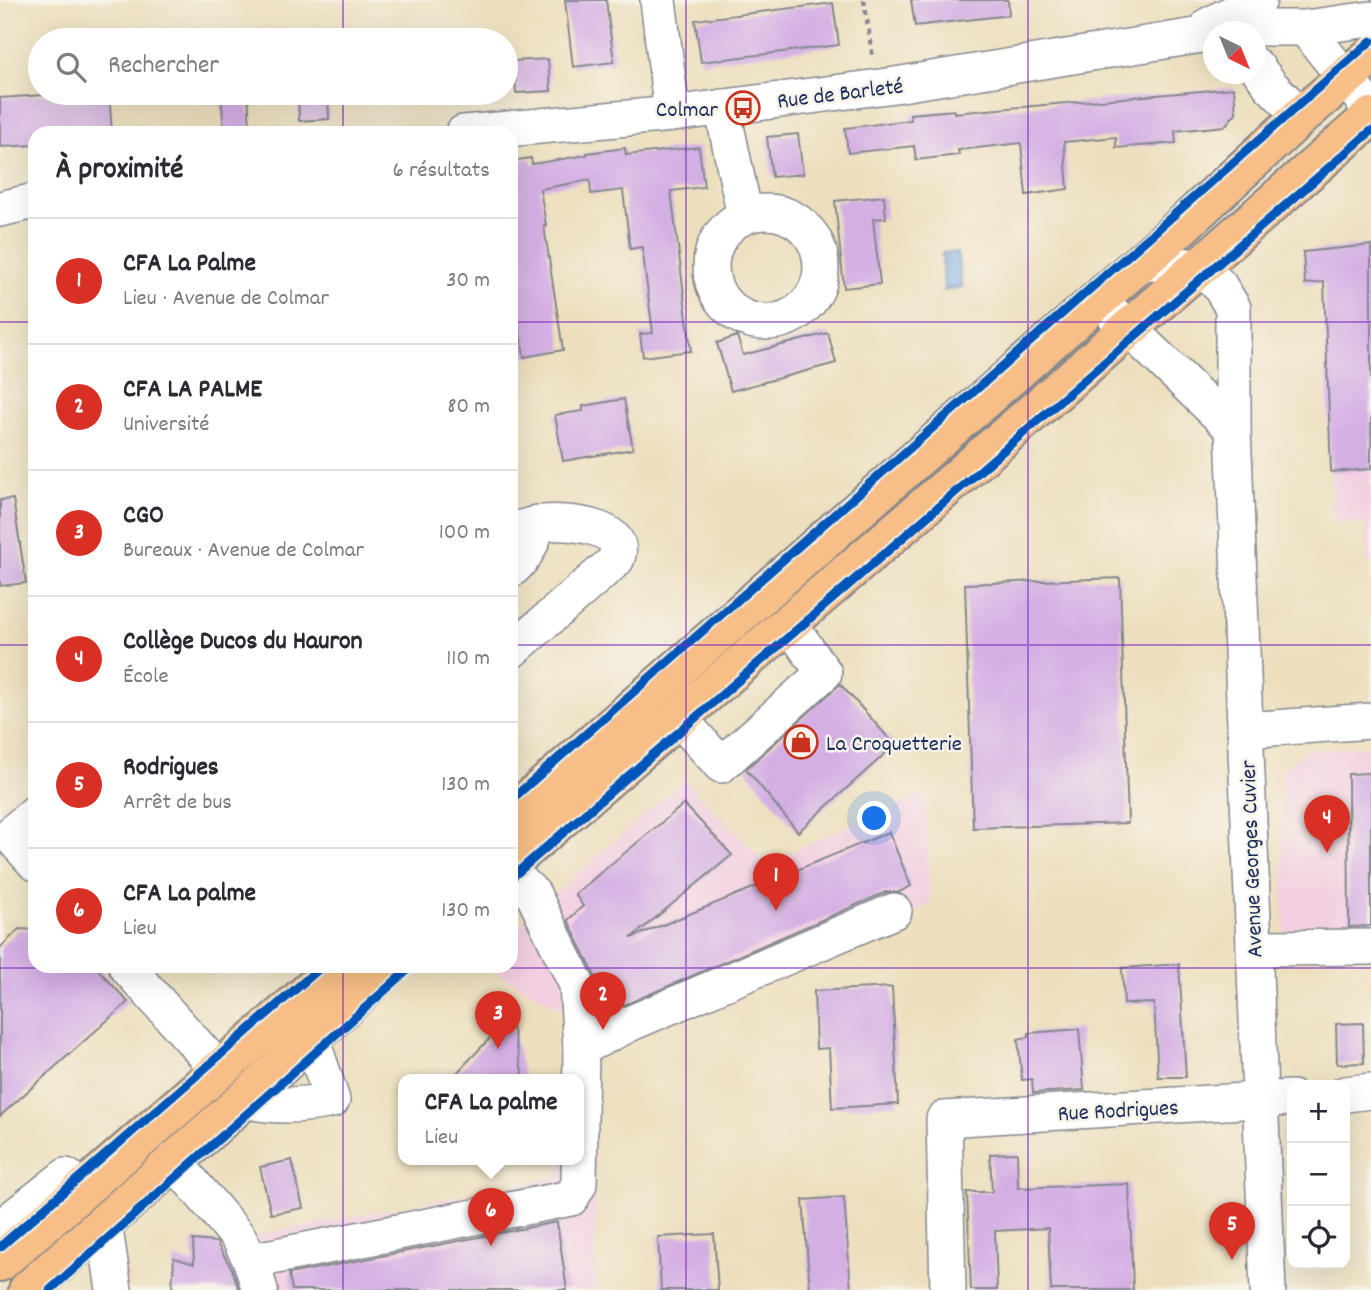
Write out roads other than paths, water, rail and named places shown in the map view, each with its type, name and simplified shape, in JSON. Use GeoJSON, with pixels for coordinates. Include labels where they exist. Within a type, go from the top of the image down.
{"type":"FeatureCollection","features":[{"type":"Feature","properties":{"kind":"main road"},"geometry":{"type":"LineString","coordinates":[[518,809],[1099,300],[1301,116],[1359,68]]}},
{"type":"Feature","properties":{"kind":"main road"},"geometry":{"type":"LineString","coordinates":[[518,856],[1371,117]]}},
{"type":"Feature","properties":{"kind":"main road"},"geometry":{"type":"LineString","coordinates":[[0,1262],[330,973]]}},
{"type":"Feature","properties":{"kind":"main road"},"geometry":{"type":"LineString","coordinates":[[28,1290],[244,1100],[382,973]]}},
{"type":"Feature","properties":{"kind":"street"},"geometry":{"type":"LineString","coordinates":[[657,0],[672,114]]}},
{"type":"Feature","properties":{"kind":"street"},"geometry":{"type":"LineString","coordinates":[[1178,40],[1259,0]]}},
{"type":"Feature","properties":{"kind":"street"},"geometry":{"type":"LineString","coordinates":[[1266,28],[1305,28],[1371,19]]}},
{"type":"Feature","properties":{"kind":"street"},"geometry":{"type":"LineString","coordinates":[[1305,28],[1359,68],[1371,110]]}},
{"type":"Feature","properties":{"kind":"street","name":"Rue de Barleté"},"geometry":{"type":"LineString","coordinates":[[518,128],[672,114],[878,87],[1203,35]]}},
{"type":"Feature","properties":{"kind":"street"},"geometry":{"type":"LineString","coordinates":[[1178,40],[1203,47]]}},
{"type":"Feature","properties":{"kind":"street"},"geometry":{"type":"LineString","coordinates":[[1266,80],[1301,116]]}},
{"type":"Feature","properties":{"kind":"street"},"geometry":{"type":"LineString","coordinates":[[722,107],[745,216]]}},
{"type":"Feature","properties":{"kind":"street"},"geometry":{"type":"LineString","coordinates":[[0,209],[28,203]]}},
{"type":"Feature","properties":{"kind":"street"},"geometry":{"type":"LineString","coordinates":[[1141,262],[1199,267]]}},
{"type":"Feature","properties":{"kind":"street","name":"Avenue Georges Cuvier"},"geometry":{"type":"LineString","coordinates":[[1199,267],[1219,285],[1233,308],[1233,429],[1254,948],[1276,1099],[1268,1290]]}},
{"type":"Feature","properties":{"kind":"street"},"geometry":{"type":"LineString","coordinates":[[1099,300],[1233,429]]}},
{"type":"Feature","properties":{"kind":"street"},"geometry":{"type":"LineString","coordinates":[[518,564],[532,544],[525,527],[559,522],[589,526],[610,534],[619,545],[620,551],[616,560],[518,645]]}},
{"type":"Feature","properties":{"kind":"street"},"geometry":{"type":"LineString","coordinates":[[679,718],[721,765],[824,673],[795,632],[798,615]]}},
{"type":"Feature","properties":{"kind":"street"},"geometry":{"type":"LineString","coordinates":[[1245,730],[1371,721]]}},
{"type":"Feature","properties":{"kind":"street"},"geometry":{"type":"LineString","coordinates":[[15,830],[28,851]]}},
{"type":"Feature","properties":{"kind":"street"},"geometry":{"type":"LineString","coordinates":[[518,880],[533,894],[577,985],[581,1074]]}},
{"type":"Feature","properties":{"kind":"street"},"geometry":{"type":"LineString","coordinates":[[581,1048],[631,1023],[894,911]]}},
{"type":"Feature","properties":{"kind":"street"},"geometry":{"type":"LineString","coordinates":[[1254,948],[1371,947]]}},
{"type":"Feature","properties":{"kind":"street"},"geometry":{"type":"LineString","coordinates":[[132,973],[219,1070]]}},
{"type":"Feature","properties":{"kind":"street"},"geometry":{"type":"LineString","coordinates":[[244,1100],[307,1105],[332,1100],[311,1037]]}},
{"type":"Feature","properties":{"kind":"street"},"geometry":{"type":"LineString","coordinates":[[1350,1093],[1371,1091]]}},
{"type":"Feature","properties":{"kind":"street","name":"Rue Rodrigues"},"geometry":{"type":"LineString","coordinates":[[948,1290],[944,1119],[1276,1099]]}},
{"type":"Feature","properties":{"kind":"street"},"geometry":{"type":"LineString","coordinates":[[173,1160],[239,1238],[256,1275],[571,1198],[579,1184],[579,1165]]}},
{"type":"Feature","properties":{"kind":"street"},"geometry":{"type":"LineString","coordinates":[[0,1228],[66,1176],[85,1188]]}},
{"type":"Feature","properties":{"kind":"street"},"geometry":{"type":"LineString","coordinates":[[104,1222],[114,1290]]}},
{"type":"Feature","properties":{"kind":"water"},"geometry":{"type":"Polygon","coordinates":[[[957,252],[962,287],[944,291],[942,253],[957,252]]]}},
{"type":"Feature","properties":{"kind":"place","name":"Colmar"},"geometry":{"type":"Point","coordinates":[743,108]}},
{"type":"Feature","properties":{"kind":"place","name":"La Croquetterie"},"geometry":{"type":"Point","coordinates":[801,742]}},
{"type":"Feature","properties":{"kind":"place","name":"Collège Ducos du Hauron"},"geometry":{"type":"Point","coordinates":[1327,853]}},
{"type":"Feature","properties":{"kind":"place","name":"CFA La Palme"},"geometry":{"type":"Point","coordinates":[776,911]}},
{"type":"Feature","properties":{"kind":"place","name":"CFA LA PALME"},"geometry":{"type":"Point","coordinates":[603,1030]}},
{"type":"Feature","properties":{"kind":"place","name":"CGO"},"geometry":{"type":"Point","coordinates":[498,1049]}},
{"type":"Feature","properties":{"kind":"place","name":"CFA La palme"},"geometry":{"type":"Point","coordinates":[491,1246]}},
{"type":"Feature","properties":{"kind":"place","name":"Rodrigues"},"geometry":{"type":"Point","coordinates":[1232,1260]}}]}
